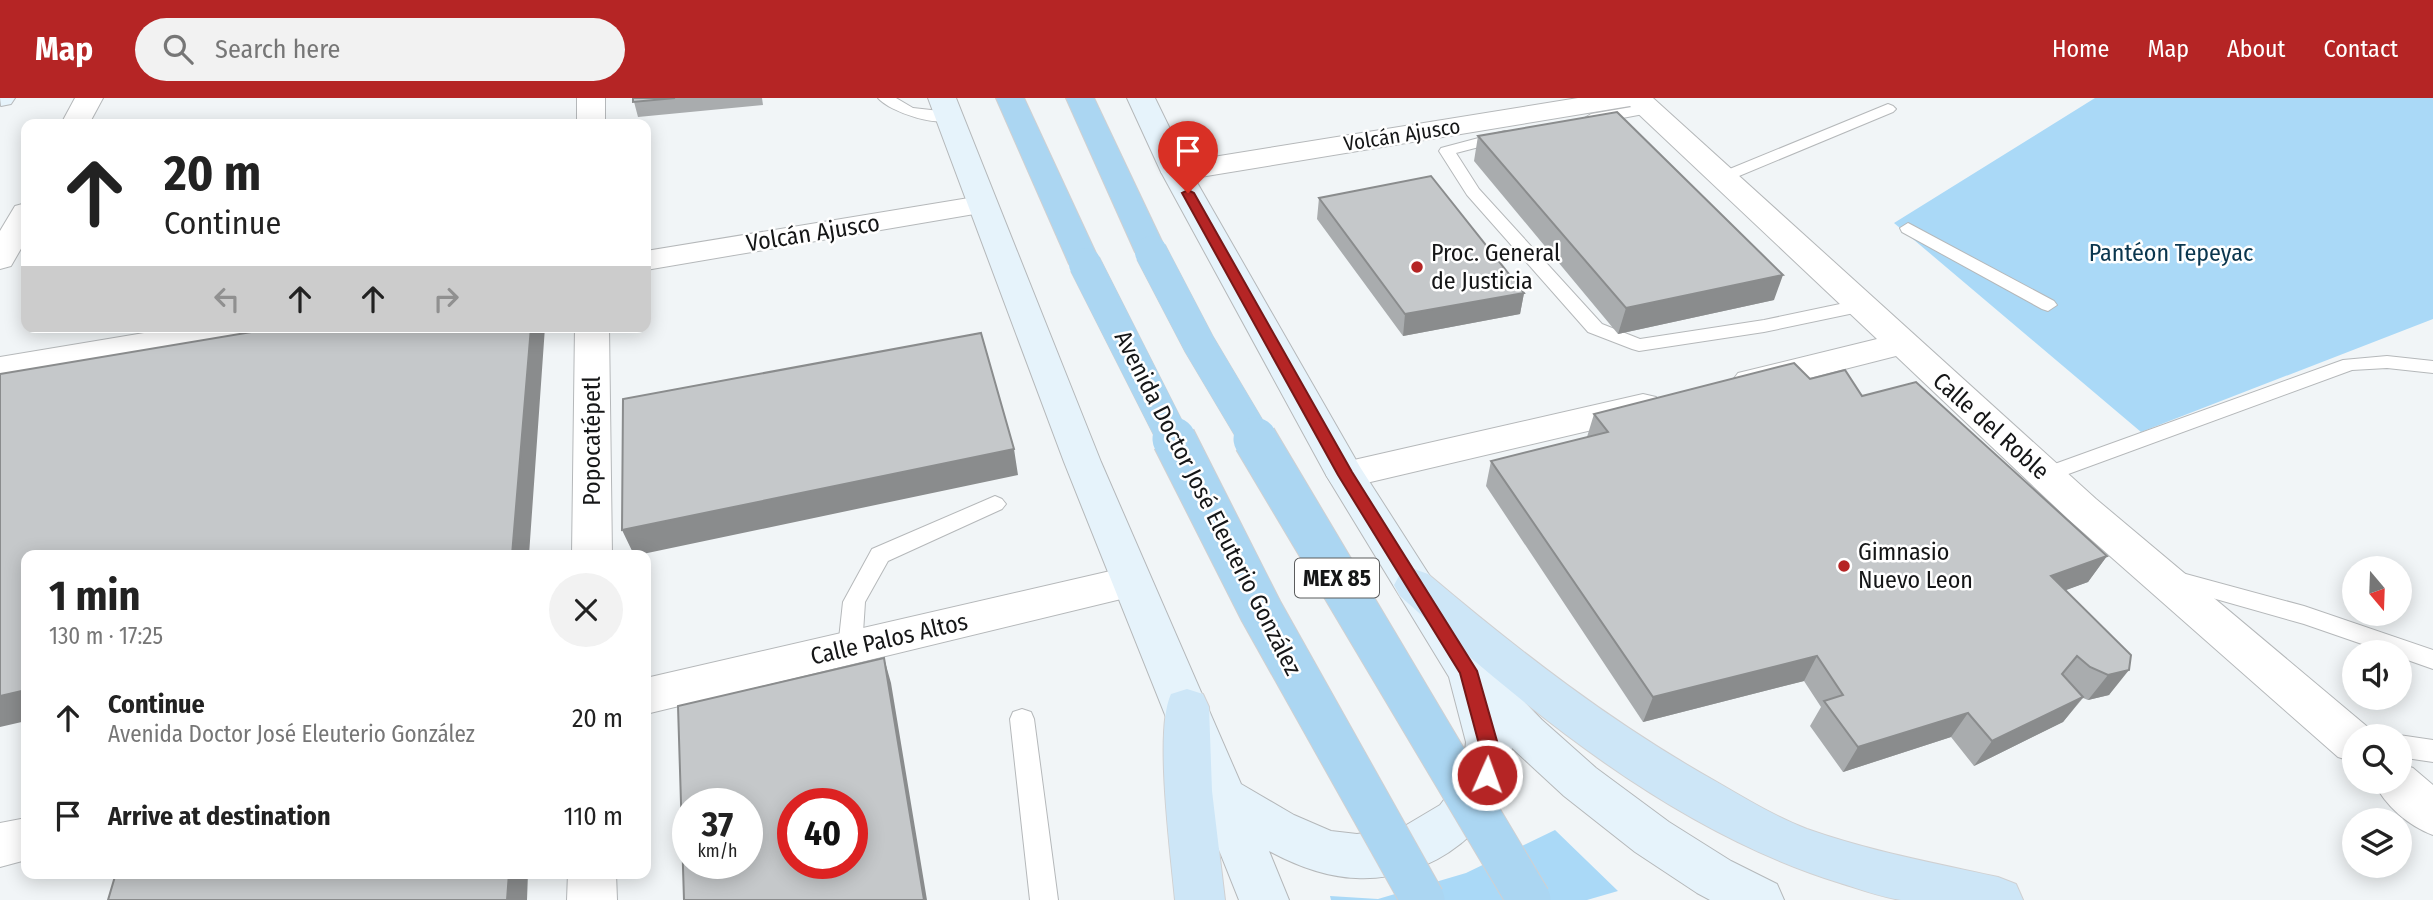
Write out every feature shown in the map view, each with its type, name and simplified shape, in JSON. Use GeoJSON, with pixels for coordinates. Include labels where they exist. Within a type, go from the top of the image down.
{"type":"FeatureCollection","features":[{"type":"Feature","properties":{"kind":"highway","name":"Avenida Doctor José Eleuterio González"},"geometry":{"type":"LineString","coordinates":[[1010,98],[1085,264],[1261,611],[1423,900]]}},
{"type":"Feature","properties":{"kind":"highway","name":"MEX 85"},"geometry":{"type":"LineString","coordinates":[[1080,98],[1151,252],[1199,344],[1529,900]]}},
{"type":"Feature","properties":{"kind":"main road"},"geometry":{"type":"LineString","coordinates":[[1414,585],[1569,712],[1674,783],[1746,823],[1802,848],[1887,874],[1998,900]]}},
{"type":"Feature","properties":{"kind":"main road"},"geometry":{"type":"LineString","coordinates":[[1187,707],[1189,791],[1200,900]]}},
{"type":"Feature","properties":{"kind":"street"},"geometry":{"type":"LineString","coordinates":[[78,119],[89,98]]}},
{"type":"Feature","properties":{"kind":"street"},"geometry":{"type":"LineString","coordinates":[[591,98],[591,119]]}},
{"type":"Feature","properties":{"kind":"street"},"geometry":{"type":"LineString","coordinates":[[1140,98],[1176,172],[1345,475],[1468,671],[1526,733],[1580,782],[1652,838],[1714,877],[1759,900]]}},
{"type":"Feature","properties":{"kind":"street","name":"Volcán Ajusco"},"geometry":{"type":"LineString","coordinates":[[1176,172],[1638,102]]}},
{"type":"Feature","properties":{"kind":"street","name":"Calle del Roble"},"geometry":{"type":"LineString","coordinates":[[1638,102],[2045,475],[2342,731]]}},
{"type":"Feature","properties":{"kind":"street"},"geometry":{"type":"LineString","coordinates":[[945,108],[981,205],[1132,582],[1227,799],[1264,900]]}},
{"type":"Feature","properties":{"kind":"street","name":"Volcán Ajusco"},"geometry":{"type":"LineString","coordinates":[[651,260],[981,205]]}},
{"type":"Feature","properties":{"kind":"street"},"geometry":{"type":"LineString","coordinates":[[0,259],[21,221]]}},
{"type":"Feature","properties":{"kind":"street"},"geometry":{"type":"LineString","coordinates":[[0,368],[210,333]]}},
{"type":"Feature","properties":{"kind":"street","name":"Popocatépetl"},"geometry":{"type":"LineString","coordinates":[[592,333],[592,550]]}},
{"type":"Feature","properties":{"kind":"street"},"geometry":{"type":"LineString","coordinates":[[1719,388],[1900,344]]}},
{"type":"Feature","properties":{"kind":"street"},"geometry":{"type":"LineString","coordinates":[[1345,475],[1680,397]]}},
{"type":"Feature","properties":{"kind":"street","name":"Calle Palos Altos"},"geometry":{"type":"LineString","coordinates":[[651,695],[1132,582]]}},
{"type":"Feature","properties":{"kind":"street"},"geometry":{"type":"LineString","coordinates":[[1227,799],[1303,845],[1334,854],[1372,855],[1412,846],[1435,837],[1464,815],[1487,775],[1490,748],[1468,671]]}},
{"type":"Feature","properties":{"kind":"street"},"geometry":{"type":"LineString","coordinates":[[2411,794],[2433,814]]}},
{"type":"Feature","properties":{"kind":"street"},"geometry":{"type":"LineString","coordinates":[[0,845],[21,840]]}},
{"type":"Feature","properties":{"kind":"street"},"geometry":{"type":"LineString","coordinates":[[592,879],[592,900]]}},
{"type":"Feature","properties":{"kind":"lane"},"geometry":{"type":"LineString","coordinates":[[886,98],[909,111],[945,108]]}},
{"type":"Feature","properties":{"kind":"lane"},"geometry":{"type":"LineString","coordinates":[[1638,102],[1447,151],[1473,192],[1595,328],[1639,345],[1764,326],[1859,306]]}},
{"type":"Feature","properties":{"kind":"lane"},"geometry":{"type":"LineString","coordinates":[[1721,178],[1888,109]]}},
{"type":"Feature","properties":{"kind":"lane"},"geometry":{"type":"LineString","coordinates":[[1908,228],[2049,305]]}},
{"type":"Feature","properties":{"kind":"lane"},"geometry":{"type":"LineString","coordinates":[[2045,475],[2350,364],[2387,362],[2433,367]]}},
{"type":"Feature","properties":{"kind":"lane"},"geometry":{"type":"LineString","coordinates":[[850,648],[854,602],[880,555],[995,504]]}},
{"type":"Feature","properties":{"kind":"lane"},"geometry":{"type":"LineString","coordinates":[[2158,575],[2282,607],[2371,636],[2433,660]]}},
{"type":"Feature","properties":{"kind":"lane"},"geometry":{"type":"LineString","coordinates":[[1021,719],[1044,900]]}},
{"type":"Feature","properties":{"kind":"lane"},"geometry":{"type":"LineString","coordinates":[[2412,748],[2433,751]]}},
{"type":"Feature","properties":{"kind":"green space","name":"Pantéon Tepeyac"},"geometry":{"type":"Polygon","coordinates":[[[2095,98],[2433,98],[2433,319],[2141,432],[1894,223],[2095,98]]]}},
{"type":"Feature","properties":{"kind":"green space"},"geometry":{"type":"Polygon","coordinates":[[[1555,830],[1618,891],[1587,900],[1331,900],[1330,896],[1378,899],[1466,873],[1555,830]]]}},
{"type":"Feature","properties":{"kind":"building"},"geometry":{"type":"Polygon","coordinates":[[[633,98],[675,98],[633,102],[633,98]]]}},
{"type":"Feature","properties":{"kind":"building"},"geometry":{"type":"Polygon","coordinates":[[[1617,112],[1783,275],[1626,308],[1478,136],[1617,112]]]}},
{"type":"Feature","properties":{"kind":"building","name":"Proc. General de Justicia"},"geometry":{"type":"Polygon","coordinates":[[[1431,176],[1524,293],[1405,314],[1319,198],[1431,176]]]}},
{"type":"Feature","properties":{"kind":"building"},"geometry":{"type":"Polygon","coordinates":[[[245,333],[530,333],[512,550],[21,550],[21,691],[0,696],[0,374],[245,333]]]}},
{"type":"Feature","properties":{"kind":"building"},"geometry":{"type":"Polygon","coordinates":[[[981,333],[1014,449],[622,530],[623,399],[981,333]]]}},
{"type":"Feature","properties":{"kind":"building"},"geometry":{"type":"Polygon","coordinates":[[[1794,363],[1810,379],[1845,370],[1862,396],[1916,382],[2107,556],[2051,576],[2131,655],[2129,670],[2108,675],[2090,667],[2077,656],[2062,674],[2083,697],[1992,741],[1968,713],[1858,747],[1824,701],[1843,695],[1817,656],[1653,697],[1491,461],[1608,432],[1594,414],[1794,363]]]}},
{"type":"Feature","properties":{"kind":"building"},"geometry":{"type":"Polygon","coordinates":[[[884,658],[924,900],[684,900],[683,879],[763,879],[763,788],[681,788],[678,706],[884,658]]]}},
{"type":"Feature","properties":{"kind":"building"},"geometry":{"type":"Polygon","coordinates":[[[114,879],[509,879],[507,900],[108,900],[114,879]]]}},
{"type":"Feature","properties":{"kind":"place","name":"Proc. General de Justicia"},"geometry":{"type":"Point","coordinates":[1417,267]}},
{"type":"Feature","properties":{"kind":"place","name":"Gimnasio Nuevo Leon"},"geometry":{"type":"Point","coordinates":[1844,566]}},
{"type":"Feature","properties":{"kind":"route"},"geometry":{"type":"LineString","coordinates":[[1188,193],[1345,475],[1468,671],[1490,748],[1487,775]]}}]}
